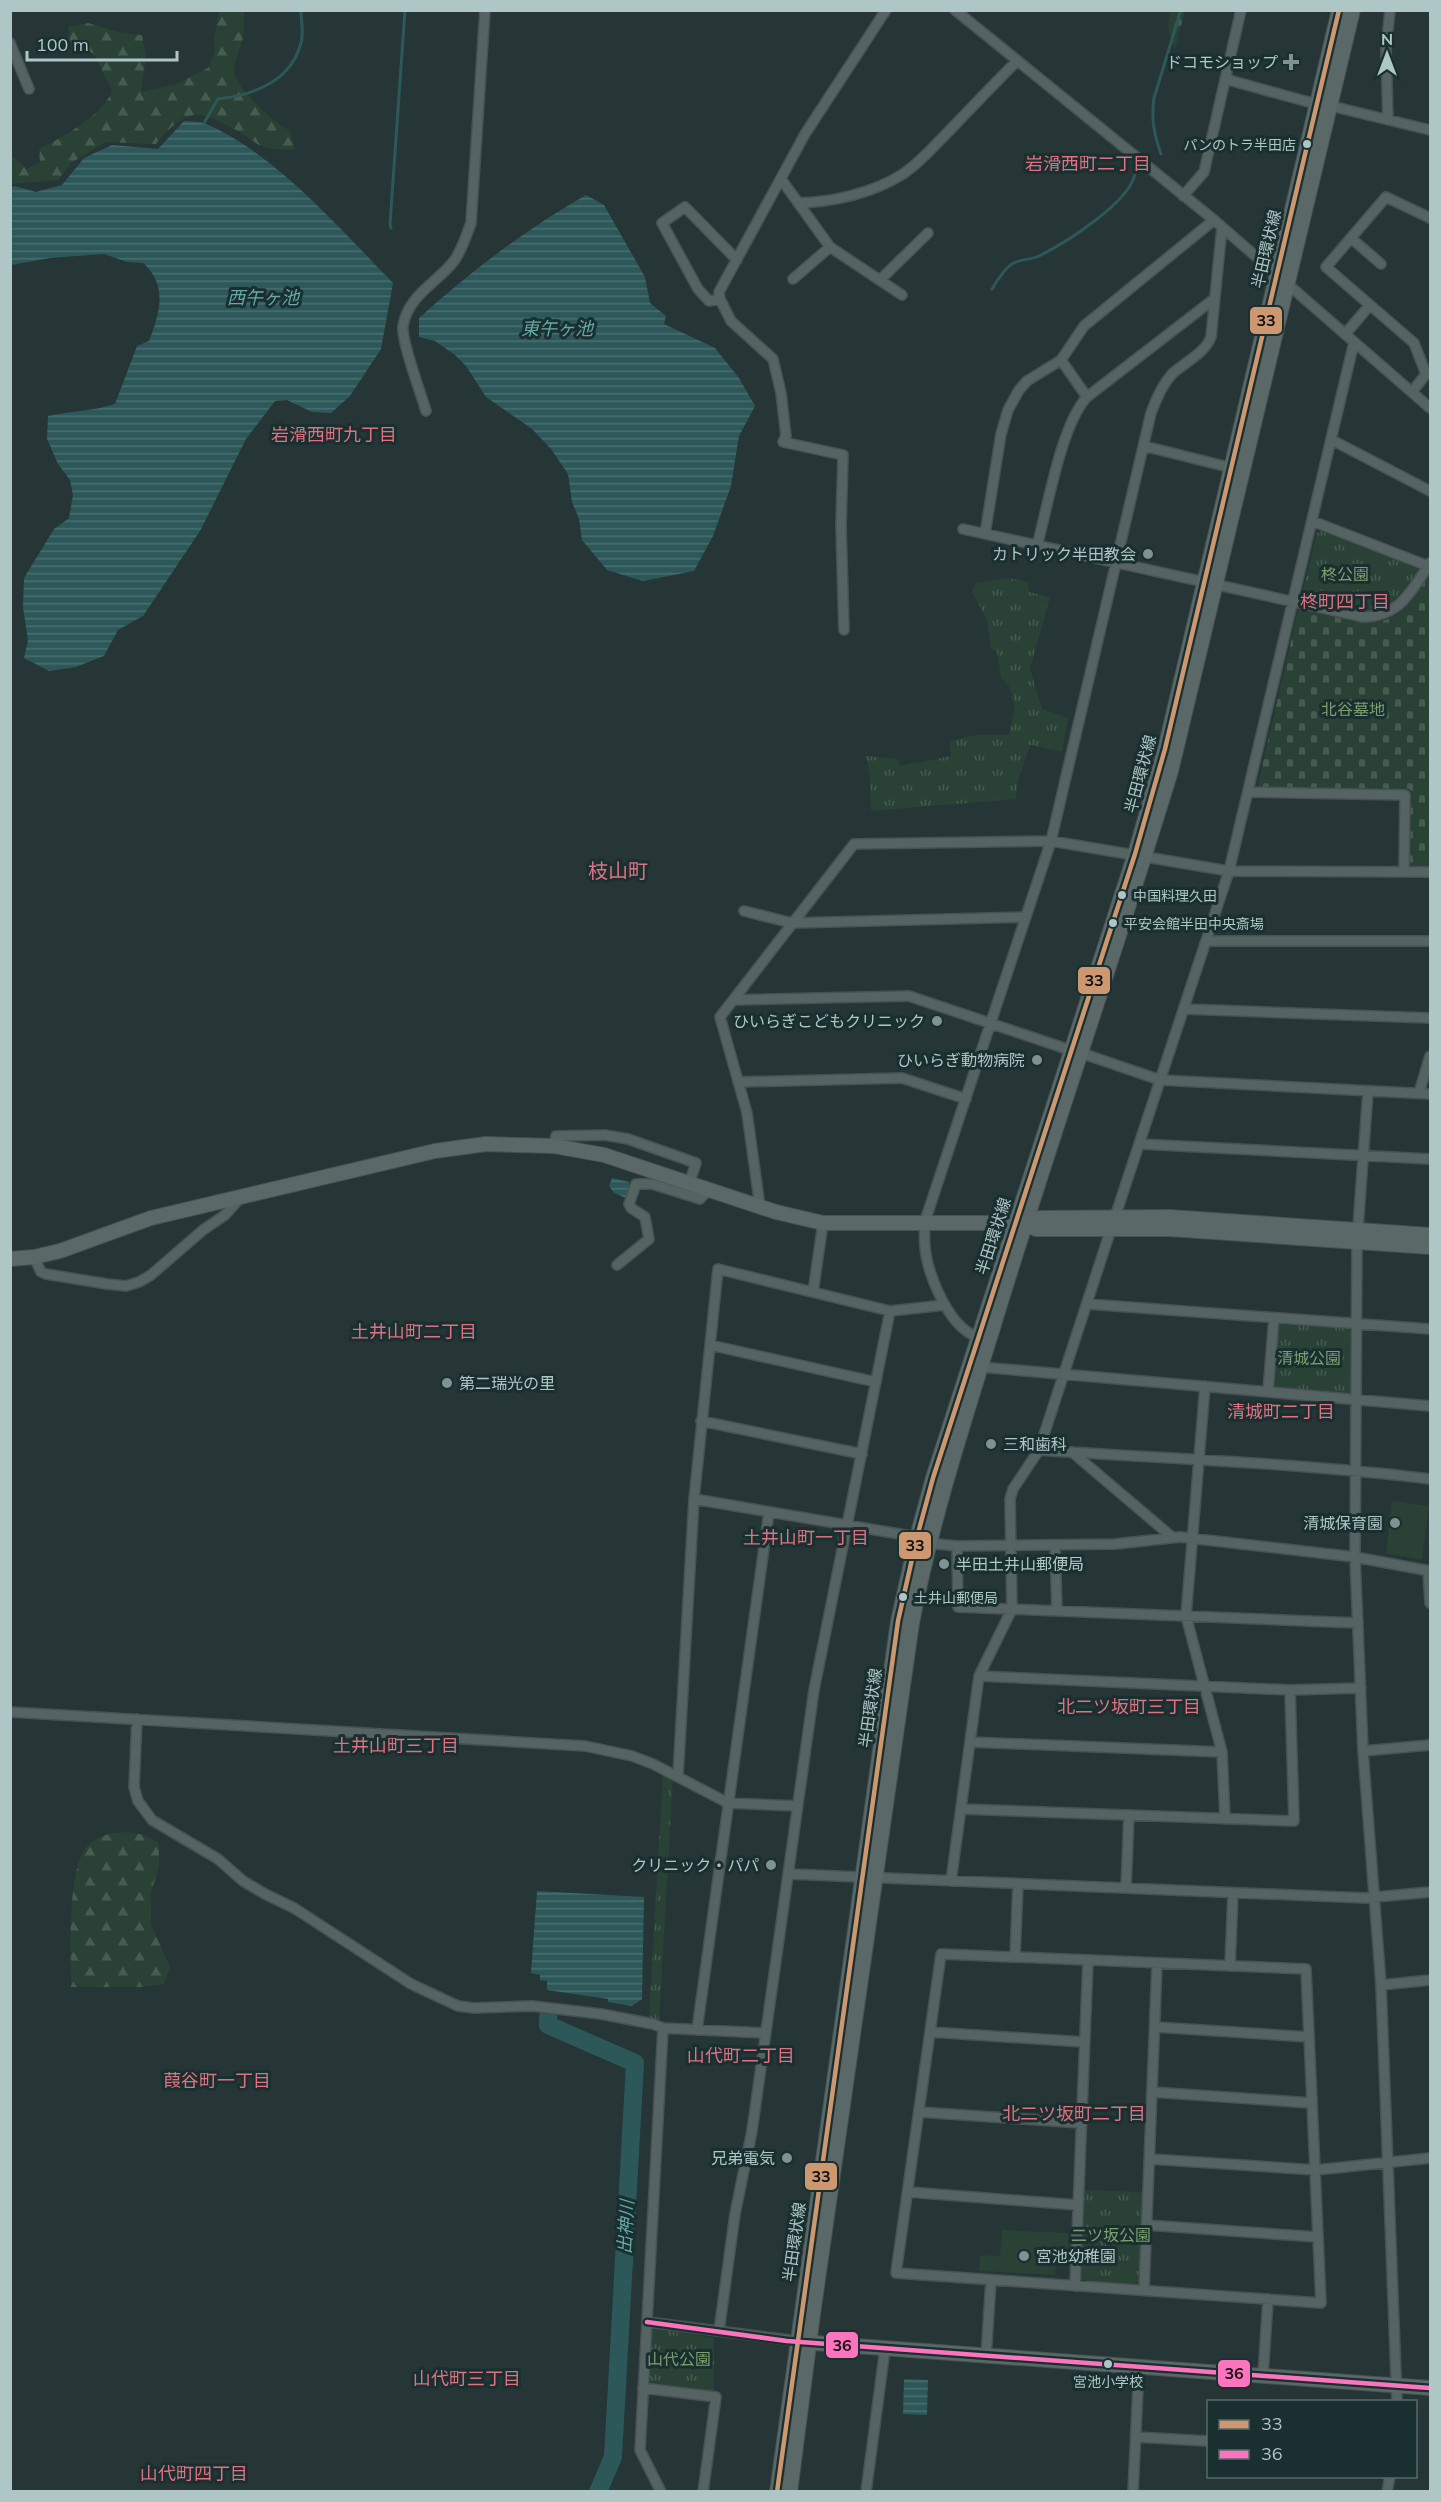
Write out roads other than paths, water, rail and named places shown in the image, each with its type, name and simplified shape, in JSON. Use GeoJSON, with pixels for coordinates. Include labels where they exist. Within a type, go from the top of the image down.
{"type":"FeatureCollection","features":[{"type":"Feature","properties":{"kind":"main road","name":"半田環状線"},"geometry":{"type":"LineString","coordinates":[[922,1540],[933,1478],[978,1337],[1020,1223],[1140,855],[1165,749],[1210,583],[1282,278],[1316,104],[1339,10]]}},
{"type":"Feature","properties":{"kind":"main road","name":"半田環状線"},"geometry":{"type":"LineString","coordinates":[[1210,583],[1232,468],[1282,278],[1331,106],[1353,10]]}},
{"type":"Feature","properties":{"kind":"main road"},"geometry":{"type":"LineString","coordinates":[[10,1259],[34,1257],[60,1251],[151,1218],[459,1147],[508,1143],[554,1146],[604,1155],[760,1207],[824,1222],[1020,1223],[1036,1229],[1113,1223],[1170,1229],[1431,1235]]}},
{"type":"Feature","properties":{"kind":"main road","name":"半田環状線"},"geometry":{"type":"LineString","coordinates":[[777,2492],[804,2342],[869,1878],[898,1621],[922,1540],[980,1367],[1020,1223]]}},
{"type":"Feature","properties":{"kind":"main road"},"geometry":{"type":"LineString","coordinates":[[1358,1235],[1431,1246]]}},
{"type":"Feature","properties":{"kind":"main road","name":"半田環状線"},"geometry":{"type":"LineString","coordinates":[[790,2492],[804,2342]]}},
{"type":"Feature","properties":{"kind":"main road"},"geometry":{"type":"LineString","coordinates":[[804,2342],[1431,2388]]}},
{"type":"Feature","properties":{"kind":"street"},"geometry":{"type":"LineString","coordinates":[[426,411],[409,357],[403,327],[419,293],[453,262],[463,245],[471,223],[485,10]]}},
{"type":"Feature","properties":{"kind":"street"},"geometry":{"type":"LineString","coordinates":[[844,630],[841,526],[843,455],[783,442],[786,436],[781,393],[773,359],[731,321],[720,299],[719,291],[805,134],[886,10]]}},
{"type":"Feature","properties":{"kind":"street"},"geometry":{"type":"LineString","coordinates":[[955,10],[1218,223],[1431,408]]}},
{"type":"Feature","properties":{"kind":"street"},"geometry":{"type":"LineString","coordinates":[[1183,196],[1204,172],[1241,10]]}},
{"type":"Feature","properties":{"kind":"street"},"geometry":{"type":"LineString","coordinates":[[1388,120],[1386,49],[1390,10]]}},
{"type":"Feature","properties":{"kind":"street"},"geometry":{"type":"LineString","coordinates":[[10,43],[29,89]]}},
{"type":"Feature","properties":{"kind":"street"},"geometry":{"type":"LineString","coordinates":[[798,203],[824,203],[850,196],[903,174],[925,155],[1017,61]]}},
{"type":"Feature","properties":{"kind":"street"},"geometry":{"type":"LineString","coordinates":[[1225,79],[1316,104]]}},
{"type":"Feature","properties":{"kind":"street"},"geometry":{"type":"LineString","coordinates":[[1331,106],[1431,130]]}},
{"type":"Feature","properties":{"kind":"street"},"geometry":{"type":"LineString","coordinates":[[781,179],[830,247],[902,295]]}},
{"type":"Feature","properties":{"kind":"street"},"geometry":{"type":"LineString","coordinates":[[1412,393],[1426,374],[1414,343],[1326,267],[1386,196],[1431,218]]}},
{"type":"Feature","properties":{"kind":"street"},"geometry":{"type":"LineString","coordinates":[[720,299],[709,300],[698,289],[662,223],[685,207],[736,260]]}},
{"type":"Feature","properties":{"kind":"street"},"geometry":{"type":"LineString","coordinates":[[978,1337],[967,1334],[945,1305],[934,1281],[925,1249],[924,1224],[1052,842],[1151,413],[1163,385],[1208,345],[1214,299],[1218,223]]}},
{"type":"Feature","properties":{"kind":"street"},"geometry":{"type":"LineString","coordinates":[[985,534],[998,445],[1008,410],[1027,381],[1061,360],[1084,326],[1218,223]]}},
{"type":"Feature","properties":{"kind":"street"},"geometry":{"type":"LineString","coordinates":[[880,279],[928,233]]}},
{"type":"Feature","properties":{"kind":"street"},"geometry":{"type":"LineString","coordinates":[[1351,238],[1381,264]]}},
{"type":"Feature","properties":{"kind":"street"},"geometry":{"type":"LineString","coordinates":[[793,279],[830,247]]}},
{"type":"Feature","properties":{"kind":"street"},"geometry":{"type":"LineString","coordinates":[[1037,546],[1068,429],[1079,406],[1087,397],[1214,299]]}},
{"type":"Feature","properties":{"kind":"street"},"geometry":{"type":"LineString","coordinates":[[1346,333],[1370,305]]}},
{"type":"Feature","properties":{"kind":"street"},"geometry":{"type":"LineString","coordinates":[[951,1881],[979,1676],[1012,1609],[1013,1545],[1010,1499],[1013,1489],[1039,1450],[1229,871],[1354,342]]}},
{"type":"Feature","properties":{"kind":"street"},"geometry":{"type":"LineString","coordinates":[[1061,360],[1087,397]]}},
{"type":"Feature","properties":{"kind":"street"},"geometry":{"type":"LineString","coordinates":[[1332,440],[1431,491]]}},
{"type":"Feature","properties":{"kind":"street"},"geometry":{"type":"LineString","coordinates":[[1144,447],[1232,468]]}},
{"type":"Feature","properties":{"kind":"street"},"geometry":{"type":"LineString","coordinates":[[963,529],[1363,617],[1376,617],[1389,613],[1400,605],[1429,565],[1312,521]]}},
{"type":"Feature","properties":{"kind":"street"},"geometry":{"type":"LineString","coordinates":[[1249,792],[1405,795],[1404,872]]}},
{"type":"Feature","properties":{"kind":"street"},"geometry":{"type":"LineString","coordinates":[[760,1207],[747,1113],[720,1017],[854,844],[1052,842],[1229,871],[1431,872]]}},
{"type":"Feature","properties":{"kind":"street"},"geometry":{"type":"LineString","coordinates":[[744,911],[792,923],[1026,917]]}},
{"type":"Feature","properties":{"kind":"street"},"geometry":{"type":"LineString","coordinates":[[1207,941],[1431,941]]}},
{"type":"Feature","properties":{"kind":"street"},"geometry":{"type":"LineString","coordinates":[[733,1000],[909,996],[1161,1080],[1431,1094]]}},
{"type":"Feature","properties":{"kind":"street"},"geometry":{"type":"LineString","coordinates":[[1184,1009],[1431,1018]]}},
{"type":"Feature","properties":{"kind":"street"},"geometry":{"type":"LineString","coordinates":[[1419,1093],[1431,1056]]}},
{"type":"Feature","properties":{"kind":"street"},"geometry":{"type":"LineString","coordinates":[[738,1082],[902,1078],[966,1099]]}},
{"type":"Feature","properties":{"kind":"street"},"geometry":{"type":"LineString","coordinates":[[1368,1091],[1358,1235],[1355,1557],[1363,1751],[1381,1985],[1397,2400]]}},
{"type":"Feature","properties":{"kind":"street"},"geometry":{"type":"LineString","coordinates":[[554,1146],[556,1136],[605,1135],[628,1139],[696,1163],[689,1184]]}},
{"type":"Feature","properties":{"kind":"street"},"geometry":{"type":"LineString","coordinates":[[1139,1144],[1431,1159]]}},
{"type":"Feature","properties":{"kind":"street"},"geometry":{"type":"LineString","coordinates":[[616,1265],[649,1239],[645,1217],[631,1208],[629,1204],[636,1184],[652,1184],[700,1199],[708,1190]]}},
{"type":"Feature","properties":{"kind":"street"},"geometry":{"type":"LineString","coordinates":[[34,1257],[37,1267],[46,1274],[126,1286],[151,1275],[203,1230],[225,1215],[242,1197]]}},
{"type":"Feature","properties":{"kind":"street"},"geometry":{"type":"LineString","coordinates":[[813,1292],[824,1222]]}},
{"type":"Feature","properties":{"kind":"street"},"geometry":{"type":"LineString","coordinates":[[678,1776],[694,1499],[718,1269],[890,1311],[945,1305]]}},
{"type":"Feature","properties":{"kind":"street"},"geometry":{"type":"LineString","coordinates":[[1087,1304],[1431,1329]]}},
{"type":"Feature","properties":{"kind":"street"},"geometry":{"type":"LineString","coordinates":[[718,2331],[735,2214],[752,2131],[814,1690],[890,1311]]}},
{"type":"Feature","properties":{"kind":"street"},"geometry":{"type":"LineString","coordinates":[[1268,1391],[1274,1318]]}},
{"type":"Feature","properties":{"kind":"street"},"geometry":{"type":"LineString","coordinates":[[710,1345],[876,1382]]}},
{"type":"Feature","properties":{"kind":"street"},"geometry":{"type":"LineString","coordinates":[[980,1367],[1431,1406]]}},
{"type":"Feature","properties":{"kind":"street"},"geometry":{"type":"LineString","coordinates":[[1205,1386],[1186,1616],[1222,1752],[1225,1819]]}},
{"type":"Feature","properties":{"kind":"street"},"geometry":{"type":"LineString","coordinates":[[701,1421],[862,1454]]}},
{"type":"Feature","properties":{"kind":"street"},"geometry":{"type":"LineString","coordinates":[[1039,1450],[1199,1458],[1357,1470],[1431,1479]]}},
{"type":"Feature","properties":{"kind":"street"},"geometry":{"type":"LineString","coordinates":[[1072,1452],[1172,1537]]}},
{"type":"Feature","properties":{"kind":"street"},"geometry":{"type":"LineString","coordinates":[[694,1499],[957,1545],[1125,1543],[1172,1537],[1355,1557],[1429,1571],[1431,1603]]}},
{"type":"Feature","properties":{"kind":"street"},"geometry":{"type":"LineString","coordinates":[[697,2030],[769,1512]]}},
{"type":"Feature","properties":{"kind":"street"},"geometry":{"type":"LineString","coordinates":[[957,1545],[958,1607],[1358,1623]]}},
{"type":"Feature","properties":{"kind":"street"},"geometry":{"type":"LineString","coordinates":[[1055,1545],[1057,1611]]}},
{"type":"Feature","properties":{"kind":"street"},"geometry":{"type":"LineString","coordinates":[[979,1676],[1290,1690],[1361,1688]]}},
{"type":"Feature","properties":{"kind":"street"},"geometry":{"type":"LineString","coordinates":[[961,1809],[1294,1821],[1290,1690]]}},
{"type":"Feature","properties":{"kind":"street"},"geometry":{"type":"LineString","coordinates":[[10,1712],[568,1744],[632,1756],[678,1776],[728,1803],[797,1806]]}},
{"type":"Feature","properties":{"kind":"street"},"geometry":{"type":"LineString","coordinates":[[137,1719],[134,1787],[138,1802],[152,1820],[218,1860],[243,1881],[294,1908],[411,1984],[458,2006],[474,2008],[532,2006],[601,2014],[663,2028],[765,2033]]}},
{"type":"Feature","properties":{"kind":"street"},"geometry":{"type":"LineString","coordinates":[[970,1743],[1222,1752]]}},
{"type":"Feature","properties":{"kind":"street"},"geometry":{"type":"LineString","coordinates":[[1363,1751],[1431,1745]]}},
{"type":"Feature","properties":{"kind":"street"},"geometry":{"type":"LineString","coordinates":[[1126,1888],[1129,1815]]}},
{"type":"Feature","properties":{"kind":"street"},"geometry":{"type":"LineString","coordinates":[[788,1875],[1376,1898],[1431,1892]]}},
{"type":"Feature","properties":{"kind":"street"},"geometry":{"type":"LineString","coordinates":[[1015,1957],[1018,1884]]}},
{"type":"Feature","properties":{"kind":"street"},"geometry":{"type":"LineString","coordinates":[[1230,1966],[1233,1893]]}},
{"type":"Feature","properties":{"kind":"street"},"geometry":{"type":"LineString","coordinates":[[941,1954],[1088,1960],[1306,1969],[1321,2303],[897,2273],[941,1954]]}},
{"type":"Feature","properties":{"kind":"street"},"geometry":{"type":"LineString","coordinates":[[1075,2286],[1088,1960]]}},
{"type":"Feature","properties":{"kind":"street"},"geometry":{"type":"LineString","coordinates":[[1144,2290],[1157,1964]]}},
{"type":"Feature","properties":{"kind":"street"},"geometry":{"type":"LineString","coordinates":[[1381,1985],[1431,1980]]}},
{"type":"Feature","properties":{"kind":"street"},"geometry":{"type":"LineString","coordinates":[[1155,2027],[1309,2037]]}},
{"type":"Feature","properties":{"kind":"street"},"geometry":{"type":"LineString","coordinates":[[661,2492],[640,2450],[663,2028]]}},
{"type":"Feature","properties":{"kind":"street"},"geometry":{"type":"LineString","coordinates":[[930,2032],[1084,2042]]}},
{"type":"Feature","properties":{"kind":"street"},"geometry":{"type":"LineString","coordinates":[[1152,2092],[1312,2103]]}},
{"type":"Feature","properties":{"kind":"street"},"geometry":{"type":"LineString","coordinates":[[919,2112],[1081,2123]]}},
{"type":"Feature","properties":{"kind":"street"},"geometry":{"type":"LineString","coordinates":[[1149,2159],[1316,2170],[1431,2158]]}},
{"type":"Feature","properties":{"kind":"street"},"geometry":{"type":"LineString","coordinates":[[908,2192],[1078,2205]]}},
{"type":"Feature","properties":{"kind":"street"},"geometry":{"type":"LineString","coordinates":[[1146,2225],[1318,2237]]}},
{"type":"Feature","properties":{"kind":"street"},"geometry":{"type":"LineString","coordinates":[[986,2357],[991,2280]]}},
{"type":"Feature","properties":{"kind":"street"},"geometry":{"type":"LineString","coordinates":[[1263,2376],[1268,2300]]}},
{"type":"Feature","properties":{"kind":"street"},"geometry":{"type":"LineString","coordinates":[[647,2322],[804,2342]]}},
{"type":"Feature","properties":{"kind":"street"},"geometry":{"type":"LineString","coordinates":[[866,2492],[885,2349]]}},
{"type":"Feature","properties":{"kind":"street"},"geometry":{"type":"LineString","coordinates":[[1133,2492],[1140,2367]]}},
{"type":"Feature","properties":{"kind":"street"},"geometry":{"type":"LineString","coordinates":[[643,2388],[716,2397],[702,2492]]}},
{"type":"Feature","properties":{"kind":"street"},"geometry":{"type":"LineString","coordinates":[[1136,2437],[1207,2441]]}},
{"type":"Feature","properties":{"kind":"water","name":"西午ヶ池"},"geometry":{"type":"Polygon","coordinates":[[[184,121],[206,124],[232,137],[282,173],[329,217],[393,283],[381,349],[350,396],[331,413],[312,412],[287,400],[275,401],[246,439],[200,531],[143,616],[118,630],[104,656],[76,667],[49,671],[24,658],[28,640],[23,608],[24,578],[54,529],[69,518],[73,495],[70,480],[58,464],[47,439],[48,416],[115,404],[137,346],[149,341],[160,300],[156,281],[143,263],[127,262],[104,254],[50,258],[11,265],[11,187],[36,192],[62,185],[84,158],[112,145],[158,149],[184,121]]]}},
{"type":"Feature","properties":{"kind":"water","name":"東午ヶ池"},"geometry":{"type":"Polygon","coordinates":[[[586,195],[604,205],[645,277],[650,303],[666,316],[664,324],[715,348],[739,378],[755,406],[739,436],[731,486],[713,536],[694,571],[643,581],[607,570],[582,540],[579,519],[572,502],[568,474],[551,449],[532,429],[486,397],[466,366],[455,355],[435,341],[419,337],[419,318],[520,237],[586,195]]]}},
{"type":"Feature","properties":{"kind":"water"},"geometry":{"type":"Polygon","coordinates":[[[612,1178],[629,1182],[631,1192],[626,1198],[614,1193],[609,1186],[612,1178]]]}},
{"type":"Feature","properties":{"kind":"water"},"geometry":{"type":"Polygon","coordinates":[[[537,1891],[644,1897],[642,1999],[632,2006],[608,2002],[608,1999],[547,1990],[547,1981],[540,1980],[540,1975],[531,1973],[537,1891]]]}},
{"type":"Feature","properties":{"kind":"water"},"geometry":{"type":"Polygon","coordinates":[[[904,2379],[928,2380],[927,2415],[903,2414],[904,2379]]]}},
{"type":"Feature","properties":{"kind":"waterway"},"geometry":{"type":"LineString","coordinates":[[204,123],[218,99],[257,90],[269,84],[289,67],[302,39],[301,10]]}},
{"type":"Feature","properties":{"kind":"waterway"},"geometry":{"type":"LineString","coordinates":[[391,228],[405,10]]}},
{"type":"Feature","properties":{"kind":"waterway"},"geometry":{"type":"LineString","coordinates":[[1161,154],[1154,126],[1154,98],[1181,10]]}},
{"type":"Feature","properties":{"kind":"waterway"},"geometry":{"type":"LineString","coordinates":[[992,289],[1003,272],[1012,264],[1039,256],[1064,242],[1109,209],[1130,185],[1135,174]]}},
{"type":"Feature","properties":{"kind":"waterway","name":"出神川"},"geometry":{"type":"LineString","coordinates":[[548,2017],[548,2025],[635,2063],[613,2457],[598,2492]]}},
{"type":"Feature","properties":{"kind":"place","name":"ドコモショップ"},"geometry":{"type":"Point","coordinates":[1291,62]}},
{"type":"Feature","properties":{"kind":"place","name":"パンのトラ半田店"},"geometry":{"type":"Point","coordinates":[1307,144]}},
{"type":"Feature","properties":{"kind":"place","name":"カトリック半田教会"},"geometry":{"type":"Point","coordinates":[1148,554]}},
{"type":"Feature","properties":{"kind":"place","name":"中国料理久田"},"geometry":{"type":"Point","coordinates":[1122,895]}},
{"type":"Feature","properties":{"kind":"place","name":"平安会館半田中央斎場"},"geometry":{"type":"Point","coordinates":[1113,923]}},
{"type":"Feature","properties":{"kind":"place","name":"ひいらぎこどもクリニック"},"geometry":{"type":"Point","coordinates":[937,1021]}},
{"type":"Feature","properties":{"kind":"place","name":"ひいらぎ動物病院"},"geometry":{"type":"Point","coordinates":[1037,1060]}},
{"type":"Feature","properties":{"kind":"place","name":"第二瑞光の里"},"geometry":{"type":"Point","coordinates":[447,1383]}},
{"type":"Feature","properties":{"kind":"place","name":"三和歯科"},"geometry":{"type":"Point","coordinates":[991,1444]}},
{"type":"Feature","properties":{"kind":"place","name":"清城保育園"},"geometry":{"type":"Point","coordinates":[1395,1523]}},
{"type":"Feature","properties":{"kind":"place","name":"半田土井山郵便局"},"geometry":{"type":"Point","coordinates":[944,1564]}},
{"type":"Feature","properties":{"kind":"place","name":"土井山郵便局"},"geometry":{"type":"Point","coordinates":[903,1597]}},
{"type":"Feature","properties":{"kind":"place","name":"クリニック・パパ"},"geometry":{"type":"Point","coordinates":[771,1865]}},
{"type":"Feature","properties":{"kind":"place","name":"兄弟電気"},"geometry":{"type":"Point","coordinates":[787,2158]}},
{"type":"Feature","properties":{"kind":"place","name":"宮池幼稚園"},"geometry":{"type":"Point","coordinates":[1024,2256]}},
{"type":"Feature","properties":{"kind":"place","name":"宮池小学校"},"geometry":{"type":"Point","coordinates":[1108,2364]}},
{"type":"Feature","properties":{"kind":"district","name":"岩滑西町二丁目"},"geometry":{"type":"Point","coordinates":[1088,164]}},
{"type":"Feature","properties":{"kind":"district","name":"岩滑西町九丁目"},"geometry":{"type":"Point","coordinates":[334,435]}},
{"type":"Feature","properties":{"kind":"district","name":"柊町四丁目"},"geometry":{"type":"Point","coordinates":[1345,602]}},
{"type":"Feature","properties":{"kind":"district","name":"枝山町"},"geometry":{"type":"Point","coordinates":[618,871]}},
{"type":"Feature","properties":{"kind":"district","name":"土井山町二丁目"},"geometry":{"type":"Point","coordinates":[414,1332]}},
{"type":"Feature","properties":{"kind":"district","name":"清城町二丁目"},"geometry":{"type":"Point","coordinates":[1281,1412]}},
{"type":"Feature","properties":{"kind":"district","name":"土井山町一丁目"},"geometry":{"type":"Point","coordinates":[806,1538]}},
{"type":"Feature","properties":{"kind":"district","name":"北二ツ坂町三丁目"},"geometry":{"type":"Point","coordinates":[1129,1707]}},
{"type":"Feature","properties":{"kind":"district","name":"土井山町三丁目"},"geometry":{"type":"Point","coordinates":[396,1746]}},
{"type":"Feature","properties":{"kind":"district","name":"山代町二丁目"},"geometry":{"type":"Point","coordinates":[741,2056]}},
{"type":"Feature","properties":{"kind":"district","name":"葭谷町一丁目"},"geometry":{"type":"Point","coordinates":[217,2081]}},
{"type":"Feature","properties":{"kind":"district","name":"北二ツ坂町二丁目"},"geometry":{"type":"Point","coordinates":[1074,2114]}},
{"type":"Feature","properties":{"kind":"district","name":"山代町三丁目"},"geometry":{"type":"Point","coordinates":[467,2379]}},
{"type":"Feature","properties":{"kind":"district","name":"山代町四丁目"},"geometry":{"type":"Point","coordinates":[194,2474]}},
{"type":"Feature","properties":{"kind":"park label","name":"柊公園"},"geometry":{"type":"Point","coordinates":[1345,574]}},
{"type":"Feature","properties":{"kind":"park label","name":"北谷墓地"},"geometry":{"type":"Point","coordinates":[1353,709]}},
{"type":"Feature","properties":{"kind":"park label","name":"清城公園"},"geometry":{"type":"Point","coordinates":[1309,1358]}},
{"type":"Feature","properties":{"kind":"park label","name":"二ツ坂公園"},"geometry":{"type":"Point","coordinates":[1111,2235]}},
{"type":"Feature","properties":{"kind":"park label","name":"山代公園"},"geometry":{"type":"Point","coordinates":[679,2359]}}]}
